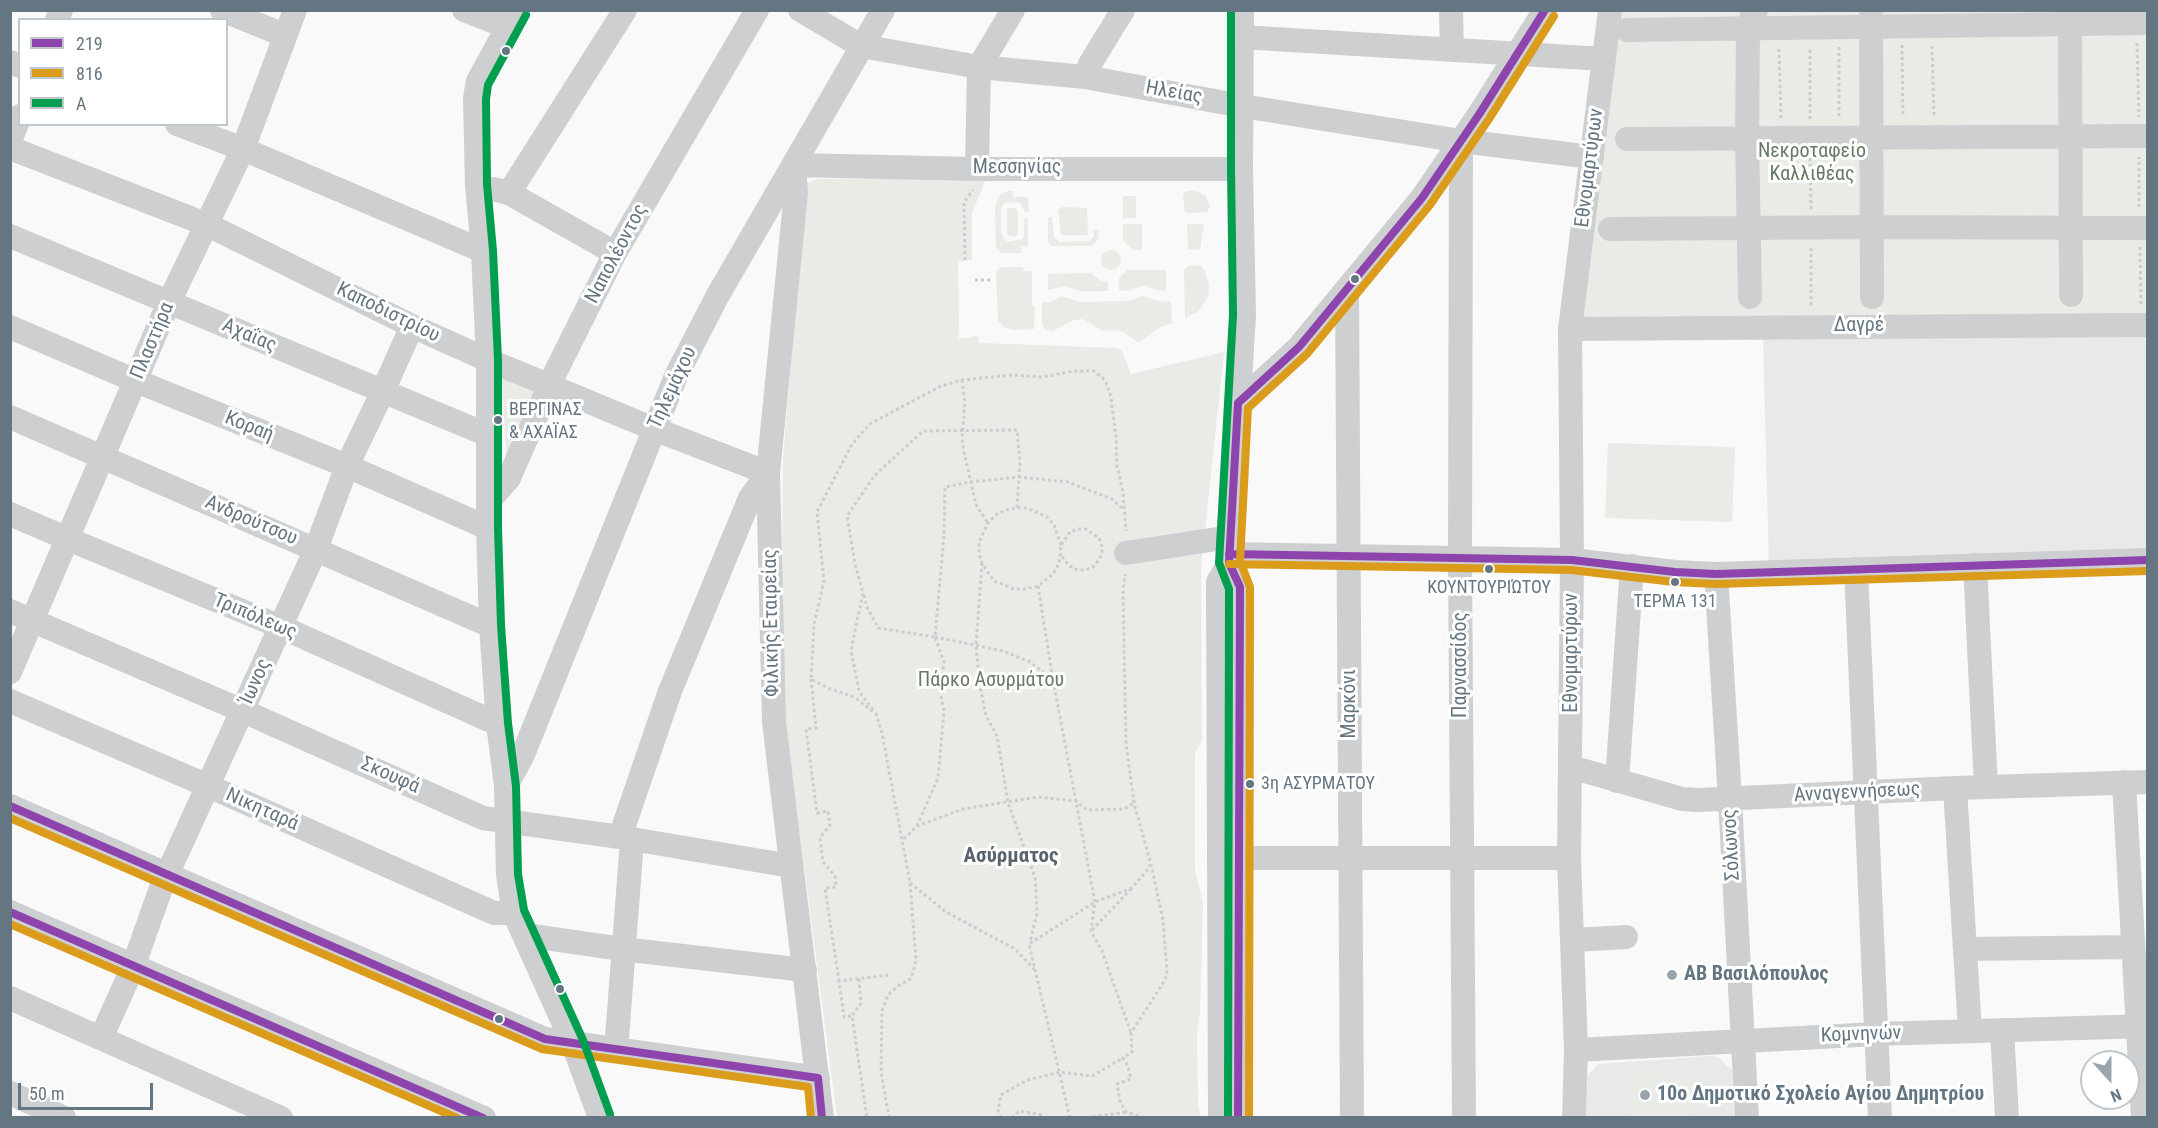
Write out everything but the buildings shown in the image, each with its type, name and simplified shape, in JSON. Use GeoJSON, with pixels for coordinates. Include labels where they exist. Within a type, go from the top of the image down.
{"type":"FeatureCollection","features":[{"type":"Feature","properties":{"kind":"street"},"geometry":{"type":"LineString","coordinates":[[222,10],[284,34]]}},
{"type":"Feature","properties":{"kind":"street","name":"Πλαστήρα"},"geometry":{"type":"LineString","coordinates":[[10,672],[169,302],[243,149],[284,34],[295,10]]}},
{"type":"Feature","properties":{"kind":"street"},"geometry":{"type":"LineString","coordinates":[[464,10],[512,19],[478,81],[475,98],[477,185],[483,251],[488,360],[488,528],[491,626],[498,724],[506,786],[508,875],[514,913],[573,1044],[600,1118]]}},
{"type":"Feature","properties":{"kind":"street"},"geometry":{"type":"LineString","coordinates":[[509,194],[625,10]]}},
{"type":"Feature","properties":{"kind":"street","name":"Ναπολέοντος"},"geometry":{"type":"LineString","coordinates":[[488,502],[509,478],[550,384],[615,253],[757,10]]}},
{"type":"Feature","properties":{"kind":"street","name":"Ηλείας"},"geometry":{"type":"LineString","coordinates":[[800,10],[861,46],[979,67],[1085,77],[1242,106],[1461,141],[1592,157]]}},
{"type":"Feature","properties":{"kind":"street","name":"Τηλεμάχου"},"geometry":{"type":"LineString","coordinates":[[506,786],[522,757],[676,376],[718,295],[883,10]]}},
{"type":"Feature","properties":{"kind":"street"},"geometry":{"type":"LineString","coordinates":[[977,169],[979,67],[1013,10]]}},
{"type":"Feature","properties":{"kind":"street"},"geometry":{"type":"LineString","coordinates":[[1085,77],[1090,64],[1123,10]]}},
{"type":"Feature","properties":{"kind":"street"},"geometry":{"type":"LineString","coordinates":[[1220,1118],[1218,582],[1230,551],[1244,315],[1241,169],[1242,10]]}},
{"type":"Feature","properties":{"kind":"street"},"geometry":{"type":"LineString","coordinates":[[1451,10],[1452,50]]}},
{"type":"Feature","properties":{"kind":"street"},"geometry":{"type":"LineString","coordinates":[[1238,403],[1299,346],[1422,198],[1545,10]]}},
{"type":"Feature","properties":{"kind":"street","name":"Εθνομαρτύρων"},"geometry":{"type":"LineString","coordinates":[[1574,1118],[1576,1050],[1569,858],[1572,560],[1570,329],[1610,10]]}},
{"type":"Feature","properties":{"kind":"street"},"geometry":{"type":"LineString","coordinates":[[1627,30],[1752,19],[1779,28],[1839,27],[1871,19],[1902,26],[2069,17],[2142,23]]}},
{"type":"Feature","properties":{"kind":"street"},"geometry":{"type":"LineString","coordinates":[[2069,17],[2071,295]]}},
{"type":"Feature","properties":{"kind":"street"},"geometry":{"type":"LineString","coordinates":[[1750,297],[1747,138],[1752,19]]}},
{"type":"Feature","properties":{"kind":"street"},"geometry":{"type":"LineString","coordinates":[[1871,19],[1872,297]]}},
{"type":"Feature","properties":{"kind":"street"},"geometry":{"type":"LineString","coordinates":[[1241,37],[1604,58]]}},
{"type":"Feature","properties":{"kind":"street"},"geometry":{"type":"LineString","coordinates":[[10,141],[18,121]]}},
{"type":"Feature","properties":{"kind":"street"},"geometry":{"type":"LineString","coordinates":[[182,126],[243,149],[483,251]]}},
{"type":"Feature","properties":{"kind":"street"},"geometry":{"type":"LineString","coordinates":[[1628,139],[2144,136]]}},
{"type":"Feature","properties":{"kind":"street","name":"Παρνασσίδος"},"geometry":{"type":"LineString","coordinates":[[1461,141],[1460,558],[1464,1118]]}},
{"type":"Feature","properties":{"kind":"street","name":"Καποδιστρίου"},"geometry":{"type":"LineString","coordinates":[[10,148],[208,225],[412,326],[488,360],[654,429],[768,473]]}},
{"type":"Feature","properties":{"kind":"street","name":"Μεσσηνίας"},"geometry":{"type":"LineString","coordinates":[[794,165],[977,169],[1241,169]]}},
{"type":"Feature","properties":{"kind":"street","name":"Φιλικής Εταιρείας"},"geometry":{"type":"LineString","coordinates":[[794,165],[796,192],[768,473],[774,722],[822,1118]]}},
{"type":"Feature","properties":{"kind":"street"},"geometry":{"type":"LineString","coordinates":[[477,185],[509,194],[615,253]]}},
{"type":"Feature","properties":{"kind":"street"},"geometry":{"type":"LineString","coordinates":[[1610,229],[2143,228]]}},
{"type":"Feature","properties":{"kind":"street","name":"Αχαΐας"},"geometry":{"type":"LineString","coordinates":[[10,236],[488,435]]}},
{"type":"Feature","properties":{"kind":"street","name":"Μαρκόνι"},"geometry":{"type":"LineString","coordinates":[[1347,290],[1352,1118]]}},
{"type":"Feature","properties":{"kind":"street","name":"Δαγρέ"},"geometry":{"type":"LineString","coordinates":[[1570,329],[2144,318]]}},
{"type":"Feature","properties":{"kind":"street","name":"Ίωνος"},"geometry":{"type":"LineString","coordinates":[[101,1038],[133,967],[167,875],[206,785],[281,627],[316,549],[347,466],[412,326]]}},
{"type":"Feature","properties":{"kind":"street","name":"Κοραή"},"geometry":{"type":"LineString","coordinates":[[10,327],[136,381],[347,466],[488,528]]}},
{"type":"Feature","properties":{"kind":"street","name":"Ανδρούτσου"},"geometry":{"type":"LineString","coordinates":[[10,417],[491,626]]}},
{"type":"Feature","properties":{"kind":"street"},"geometry":{"type":"LineString","coordinates":[[616,1051],[626,838],[670,691],[750,498],[768,473]]}},
{"type":"Feature","properties":{"kind":"street","name":"Τριπόλεως"},"geometry":{"type":"LineString","coordinates":[[10,514],[281,627],[498,724]]}},
{"type":"Feature","properties":{"kind":"street"},"geometry":{"type":"LineString","coordinates":[[1230,551],[1240,587],[1238,1118]]}},
{"type":"Feature","properties":{"kind":"street"},"geometry":{"type":"LineString","coordinates":[[1126,553],[1230,551],[1349,556],[1572,560],[1675,572],[1716,573],[2148,560]]}},
{"type":"Feature","properties":{"kind":"street"},"geometry":{"type":"LineString","coordinates":[[1975,565],[1986,786]]}},
{"type":"Feature","properties":{"kind":"street"},"geometry":{"type":"LineString","coordinates":[[1617,781],[1632,566]]}},
{"type":"Feature","properties":{"kind":"street"},"geometry":{"type":"LineString","coordinates":[[1856,569],[1880,1118]]}},
{"type":"Feature","properties":{"kind":"street","name":"Σόλωνος"},"geometry":{"type":"LineString","coordinates":[[1716,573],[1747,1118]]}},
{"type":"Feature","properties":{"kind":"street","name":"Σκουφά"},"geometry":{"type":"LineString","coordinates":[[10,611],[243,711],[483,818],[626,838],[791,866]]}},
{"type":"Feature","properties":{"kind":"street","name":"Νικηταρά"},"geometry":{"type":"LineString","coordinates":[[10,701],[494,913],[514,913]]}},
{"type":"Feature","properties":{"kind":"street","name":"Ανναγεννήσεως"},"geometry":{"type":"LineString","coordinates":[[1571,767],[1682,799],[2136,782]]}},
{"type":"Feature","properties":{"kind":"street"},"geometry":{"type":"LineString","coordinates":[[2136,782],[2133,947],[2143,1027],[2143,1118]]}},
{"type":"Feature","properties":{"kind":"street"},"geometry":{"type":"LineString","coordinates":[[1955,788],[1970,1031]]}},
{"type":"Feature","properties":{"kind":"street"},"geometry":{"type":"LineString","coordinates":[[10,806],[544,1040],[818,1078]]}},
{"type":"Feature","properties":{"kind":"street"},"geometry":{"type":"LineString","coordinates":[[1239,858],[1569,858]]}},
{"type":"Feature","properties":{"kind":"street"},"geometry":{"type":"LineString","coordinates":[[10,912],[484,1118]]}},
{"type":"Feature","properties":{"kind":"street"},"geometry":{"type":"LineString","coordinates":[[525,935],[622,949],[805,970]]}},
{"type":"Feature","properties":{"kind":"street"},"geometry":{"type":"LineString","coordinates":[[1572,940],[1626,937]]}},
{"type":"Feature","properties":{"kind":"street"},"geometry":{"type":"LineString","coordinates":[[1965,949],[2133,947]]}},
{"type":"Feature","properties":{"kind":"street"},"geometry":{"type":"LineString","coordinates":[[10,998],[281,1118]]}},
{"type":"Feature","properties":{"kind":"street","name":"Κομνηνών"},"geometry":{"type":"LineString","coordinates":[[1576,1050],[1876,1034],[2143,1027]]}},
{"type":"Feature","properties":{"kind":"street"},"geometry":{"type":"LineString","coordinates":[[2002,1030],[2007,1118]]}},
{"type":"Feature","properties":{"kind":"street"},"geometry":{"type":"LineString","coordinates":[[10,1093],[64,1118]]}},
{"type":"Feature","properties":{"kind":"path"},"geometry":{"type":"LineString","coordinates":[[2142,23],[2144,318]]}},
{"type":"Feature","properties":{"kind":"path"},"geometry":{"type":"LineString","coordinates":[[1902,26],[1903,137]]}},
{"type":"Feature","properties":{"kind":"path"},"geometry":{"type":"LineString","coordinates":[[1932,26],[1935,137]]}},
{"type":"Feature","properties":{"kind":"path"},"geometry":{"type":"LineString","coordinates":[[1810,27],[1811,312]]}},
{"type":"Feature","properties":{"kind":"path"},"geometry":{"type":"LineString","coordinates":[[1839,27],[1839,118]]}},
{"type":"Feature","properties":{"kind":"path"},"geometry":{"type":"LineString","coordinates":[[1779,28],[1781,137]]}},
{"type":"Feature","properties":{"kind":"path"},"geometry":{"type":"LineString","coordinates":[[965,260],[964,202],[977,183],[977,169]]}},
{"type":"Feature","properties":{"kind":"path"},"geometry":{"type":"LineString","coordinates":[[975,280],[990,280]]}},
{"type":"Feature","properties":{"kind":"path"},"geometry":{"type":"LineString","coordinates":[[852,1016],[844,1017],[825,888],[836,887],[835,876],[823,862],[820,838],[830,825],[828,811],[817,813],[806,729],[816,728],[811,680],[814,624],[824,581],[817,512],[852,444],[870,424],[941,386],[962,380],[1013,375],[1044,377],[1094,371],[1105,380],[1111,397],[1117,466],[1123,492],[1126,553],[1123,592],[1126,744],[1134,803],[1163,920],[1167,971],[1165,980],[1131,1033]]}},
{"type":"Feature","properties":{"kind":"path"},"geometry":{"type":"LineString","coordinates":[[962,380],[965,402],[962,439],[976,505],[988,523]]}},
{"type":"Feature","properties":{"kind":"path"},"geometry":{"type":"LineString","coordinates":[[1017,508],[1019,477],[1017,430],[923,431],[874,475],[847,516],[855,564],[863,593],[867,607],[878,628],[1003,651],[1030,662],[1053,680]]}},
{"type":"Feature","properties":{"kind":"path"},"geometry":{"type":"LineString","coordinates":[[903,840],[917,826],[938,778],[944,711],[940,691],[944,662],[935,637],[944,535],[945,487],[1019,477],[1068,482],[1112,499],[1124,510]]}},
{"type":"Feature","properties":{"kind":"path"},"geometry":{"type":"LineString","coordinates":[[1061,545],[1070,532],[1086,529],[1099,538],[1102,554],[1098,561],[1085,570],[1077,570],[1070,566],[1064,560],[1054,525],[1047,517],[1027,508],[1005,510],[988,523],[979,542],[982,564],[975,645],[986,716],[997,736],[1008,803],[1035,877],[1037,913],[1029,944],[1070,1118]]}},
{"type":"Feature","properties":{"kind":"path"},"geometry":{"type":"LineString","coordinates":[[982,564],[994,580],[1003,586],[1014,589],[1038,586],[1053,574],[1062,553]]}},
{"type":"Feature","properties":{"kind":"path"},"geometry":{"type":"LineString","coordinates":[[1000,1118],[998,1110],[1001,1095],[1027,1080],[1060,1072],[1092,1076],[1132,1052],[1131,1033],[1102,951],[1091,931],[1095,902],[1053,680],[1038,586]]}},
{"type":"Feature","properties":{"kind":"path"},"geometry":{"type":"LineString","coordinates":[[863,593],[851,650],[859,692],[876,714],[882,733],[910,882],[916,960],[910,979],[888,995],[882,1010],[881,1072],[890,1118]]}},
{"type":"Feature","properties":{"kind":"path"},"geometry":{"type":"LineString","coordinates":[[811,680],[854,697],[876,714]]}},
{"type":"Feature","properties":{"kind":"path"},"geometry":{"type":"LineString","coordinates":[[917,826],[963,809],[1038,797],[1076,801],[1087,810],[1125,808],[1134,803]]}},
{"type":"Feature","properties":{"kind":"path"},"geometry":{"type":"LineString","coordinates":[[1091,931],[1149,868],[1150,861]]}},
{"type":"Feature","properties":{"kind":"path"},"geometry":{"type":"LineString","coordinates":[[910,882],[946,912],[1015,949],[1036,970]]}},
{"type":"Feature","properties":{"kind":"path"},"geometry":{"type":"LineString","coordinates":[[1029,944],[1095,902],[1132,888]]}},
{"type":"Feature","properties":{"kind":"path"},"geometry":{"type":"LineString","coordinates":[[839,981],[889,975]]}},
{"type":"Feature","properties":{"kind":"path"},"geometry":{"type":"LineString","coordinates":[[859,979],[861,1003],[852,1016],[867,1118]]}},
{"type":"Feature","properties":{"kind":"path"},"geometry":{"type":"LineString","coordinates":[[1123,1058],[1128,1065],[1131,1079],[1117,1084],[1120,1101],[1126,1112]]}},
{"type":"Feature","properties":{"kind":"path"},"geometry":{"type":"LineString","coordinates":[[1012,1118],[1019,1111],[1043,1115],[1045,1118]]}},
{"type":"Feature","properties":{"kind":"path"},"geometry":{"type":"LineString","coordinates":[[1087,1118],[1126,1112],[1144,1118]]}},
{"type":"Feature","properties":{"kind":"shaded area"},"geometry":{"type":"Polygon","coordinates":[[[2147,335],[2147,553],[1769,567],[1763,337],[2147,335]]]}},
{"type":"Feature","properties":{"kind":"shaded area","name":"10ο Δημοτικό Σχολείο Αγίου Δημητρίου"},"geometry":{"type":"Polygon","coordinates":[[[1718,1057],[1732,1070],[1735,1117],[1586,1116],[1588,1075],[1598,1064],[1718,1057]]]}},
{"type":"Feature","properties":{"kind":"green space","name":"Νεκροταφείο Καλλιθέας"},"geometry":{"type":"Polygon","coordinates":[[[1618,11],[2147,11],[2147,314],[1583,317],[1618,11]]]}},
{"type":"Feature","properties":{"kind":"green space","name":"Πάρκο Ασυρμάτου"},"geometry":{"type":"Polygon","coordinates":[[[987,177],[972,213],[972,260],[958,261],[959,339],[977,336],[979,343],[1116,348],[1122,351],[1131,374],[1224,352],[1201,568],[1202,741],[1195,754],[1195,871],[1203,902],[1200,1012],[1197,1032],[1198,1104],[1201,1117],[837,1117],[781,691],[783,459],[806,184],[815,179],[987,177]]]}},
{"type":"Feature","properties":{"kind":"green space"},"geometry":{"type":"Polygon","coordinates":[[[1013,191],[1013,197],[1027,197],[1028,200],[1029,212],[1025,212],[1018,202],[1005,203],[1001,208],[1001,233],[1008,242],[1022,239],[1024,219],[1028,217],[1028,246],[1021,247],[1021,253],[1001,253],[996,248],[995,206],[1001,194],[1013,191]]]}},
{"type":"Feature","properties":{"kind":"green space"},"geometry":{"type":"Polygon","coordinates":[[[1188,191],[1197,191],[1206,196],[1210,207],[1207,212],[1185,212],[1183,197],[1188,191]]]}},
{"type":"Feature","properties":{"kind":"green space"},"geometry":{"type":"Polygon","coordinates":[[[1123,196],[1136,196],[1136,218],[1123,218],[1123,196]]]}},
{"type":"Feature","properties":{"kind":"green space"},"geometry":{"type":"Polygon","coordinates":[[[1062,207],[1087,208],[1088,235],[1061,235],[1058,210],[1062,207]]]}},
{"type":"Feature","properties":{"kind":"green space"},"geometry":{"type":"Polygon","coordinates":[[[1007,208],[1015,208],[1018,211],[1018,234],[1015,237],[1007,235],[1007,208]]]}},
{"type":"Feature","properties":{"kind":"green space"},"geometry":{"type":"Polygon","coordinates":[[[1048,217],[1052,217],[1054,237],[1059,242],[1090,241],[1094,236],[1094,230],[1099,230],[1098,239],[1092,246],[1051,246],[1048,242],[1048,217]]]}},
{"type":"Feature","properties":{"kind":"green space"},"geometry":{"type":"Polygon","coordinates":[[[1123,224],[1142,224],[1142,250],[1132,249],[1123,240],[1123,224]]]}},
{"type":"Feature","properties":{"kind":"green space"},"geometry":{"type":"Polygon","coordinates":[[[1187,224],[1204,224],[1200,250],[1188,249],[1187,224]]]}},
{"type":"Feature","properties":{"kind":"green space"},"geometry":{"type":"Polygon","coordinates":[[[1111,250],[1118,253],[1121,260],[1118,267],[1111,270],[1104,267],[1101,260],[1104,253],[1111,250]]]}},
{"type":"Feature","properties":{"kind":"green space"},"geometry":{"type":"Polygon","coordinates":[[[1200,265],[1204,269],[1209,286],[1208,297],[1199,311],[1185,318],[1184,270],[1188,266],[1200,265]]]}},
{"type":"Feature","properties":{"kind":"green space"},"geometry":{"type":"Polygon","coordinates":[[[1002,267],[1023,267],[1024,271],[1032,271],[1034,329],[1012,330],[1004,327],[998,321],[996,272],[1002,267]]]}},
{"type":"Feature","properties":{"kind":"green space"},"geometry":{"type":"Polygon","coordinates":[[[1127,270],[1166,270],[1166,290],[1159,291],[1144,285],[1128,291],[1119,290],[1119,278],[1127,270]]]}},
{"type":"Feature","properties":{"kind":"green space"},"geometry":{"type":"Polygon","coordinates":[[[1092,273],[1099,280],[1108,282],[1108,291],[1079,291],[1066,286],[1048,290],[1048,274],[1092,273]]]}},
{"type":"Feature","properties":{"kind":"green space"},"geometry":{"type":"Polygon","coordinates":[[[1143,296],[1161,302],[1171,301],[1172,323],[1159,328],[1141,341],[1137,342],[1118,330],[1103,331],[1083,319],[1073,320],[1053,331],[1046,330],[1042,325],[1042,302],[1051,302],[1060,297],[1080,302],[1129,301],[1143,296]]]}},
{"type":"Feature","properties":{"kind":"green space"},"geometry":{"type":"Polygon","coordinates":[[[502,379],[537,394],[507,474],[502,379]]]}},
{"type":"Feature","properties":{"kind":"green space"},"geometry":{"type":"Polygon","coordinates":[[[1608,443],[1735,447],[1732,522],[1605,518],[1608,443]]]}},
{"type":"Feature","properties":{"kind":"green space"},"geometry":{"type":"Polygon","coordinates":[[[1625,1072],[1694,1076],[1692,1117],[1631,1118],[1631,1115],[1623,1114],[1625,1072]]]}},
{"type":"Feature","properties":{"kind":"transit line","name":"Α"},"geometry":{"type":"LineString","coordinates":[[1228,1118],[1229,589],[1219,563],[1233,315],[1231,10]]}},
{"type":"Feature","properties":{"kind":"transit line","name":"219"},"geometry":{"type":"LineString","coordinates":[[1238,1118],[1240,587],[1229,563],[1238,403],[1299,347],[1422,198],[1480,113],[1545,10]]}},
{"type":"Feature","properties":{"kind":"transit line","name":"Α"},"geometry":{"type":"LineString","coordinates":[[526,15],[488,85],[486,99],[487,184],[493,251],[498,360],[498,528],[501,625],[508,723],[516,786],[518,874],[524,910],[583,1040],[610,1114]]}},
{"type":"Feature","properties":{"kind":"transit line","name":"816"},"geometry":{"type":"LineString","coordinates":[[1249,1118],[1250,587],[1240,561],[1248,408],[1307,354],[1430,205],[1489,119],[1554,16]]}},
{"type":"Feature","properties":{"kind":"transit line","name":"219"},"geometry":{"type":"LineString","coordinates":[[1229,554],[1572,560],[1675,572],[1716,574],[2148,560]]}},
{"type":"Feature","properties":{"kind":"transit line","name":"816"},"geometry":{"type":"LineString","coordinates":[[1229,564],[1571,570],[1674,582],[1716,584],[2148,571]]}},
{"type":"Feature","properties":{"kind":"transit line","name":"219"},"geometry":{"type":"LineString","coordinates":[[10,806],[545,1039],[818,1078],[822,1118]]}},
{"type":"Feature","properties":{"kind":"transit line","name":"816"},"geometry":{"type":"LineString","coordinates":[[10,818],[542,1049],[808,1087],[811,1118]]}},
{"type":"Feature","properties":{"kind":"transit line","name":"219"},"geometry":{"type":"LineString","coordinates":[[10,912],[483,1118]]}},
{"type":"Feature","properties":{"kind":"transit line","name":"816"},"geometry":{"type":"LineString","coordinates":[[10,924],[457,1118]]}},
{"type":"Feature","properties":{"kind":"place","name":"ΒΕΡΓΙΝΑΣ & ΑΧΑΪΑΣ"},"geometry":{"type":"Point","coordinates":[498,420]}},
{"type":"Feature","properties":{"kind":"place","name":"ΚΟΥΝΤΟΥΡΙΏΤΟΥ"},"geometry":{"type":"Point","coordinates":[1489,569]}},
{"type":"Feature","properties":{"kind":"place","name":"ΤΕΡΜΑ 131"},"geometry":{"type":"Point","coordinates":[1675,582]}},
{"type":"Feature","properties":{"kind":"place","name":"3η ΑΣΥΡΜΑΤΟΥ"},"geometry":{"type":"Point","coordinates":[1250,784]}},
{"type":"Feature","properties":{"kind":"place","name":"ΑΒ Βασιλόπουλος"},"geometry":{"type":"Point","coordinates":[1672,975]}},
{"type":"Feature","properties":{"kind":"place","name":"10ο Δημοτικό Σχολείο Αγίου Δημητρίου"},"geometry":{"type":"Point","coordinates":[1645,1095]}},
{"type":"Feature","properties":{"kind":"district","name":"Ασύρματος"},"geometry":{"type":"Point","coordinates":[1011,857]}}]}
